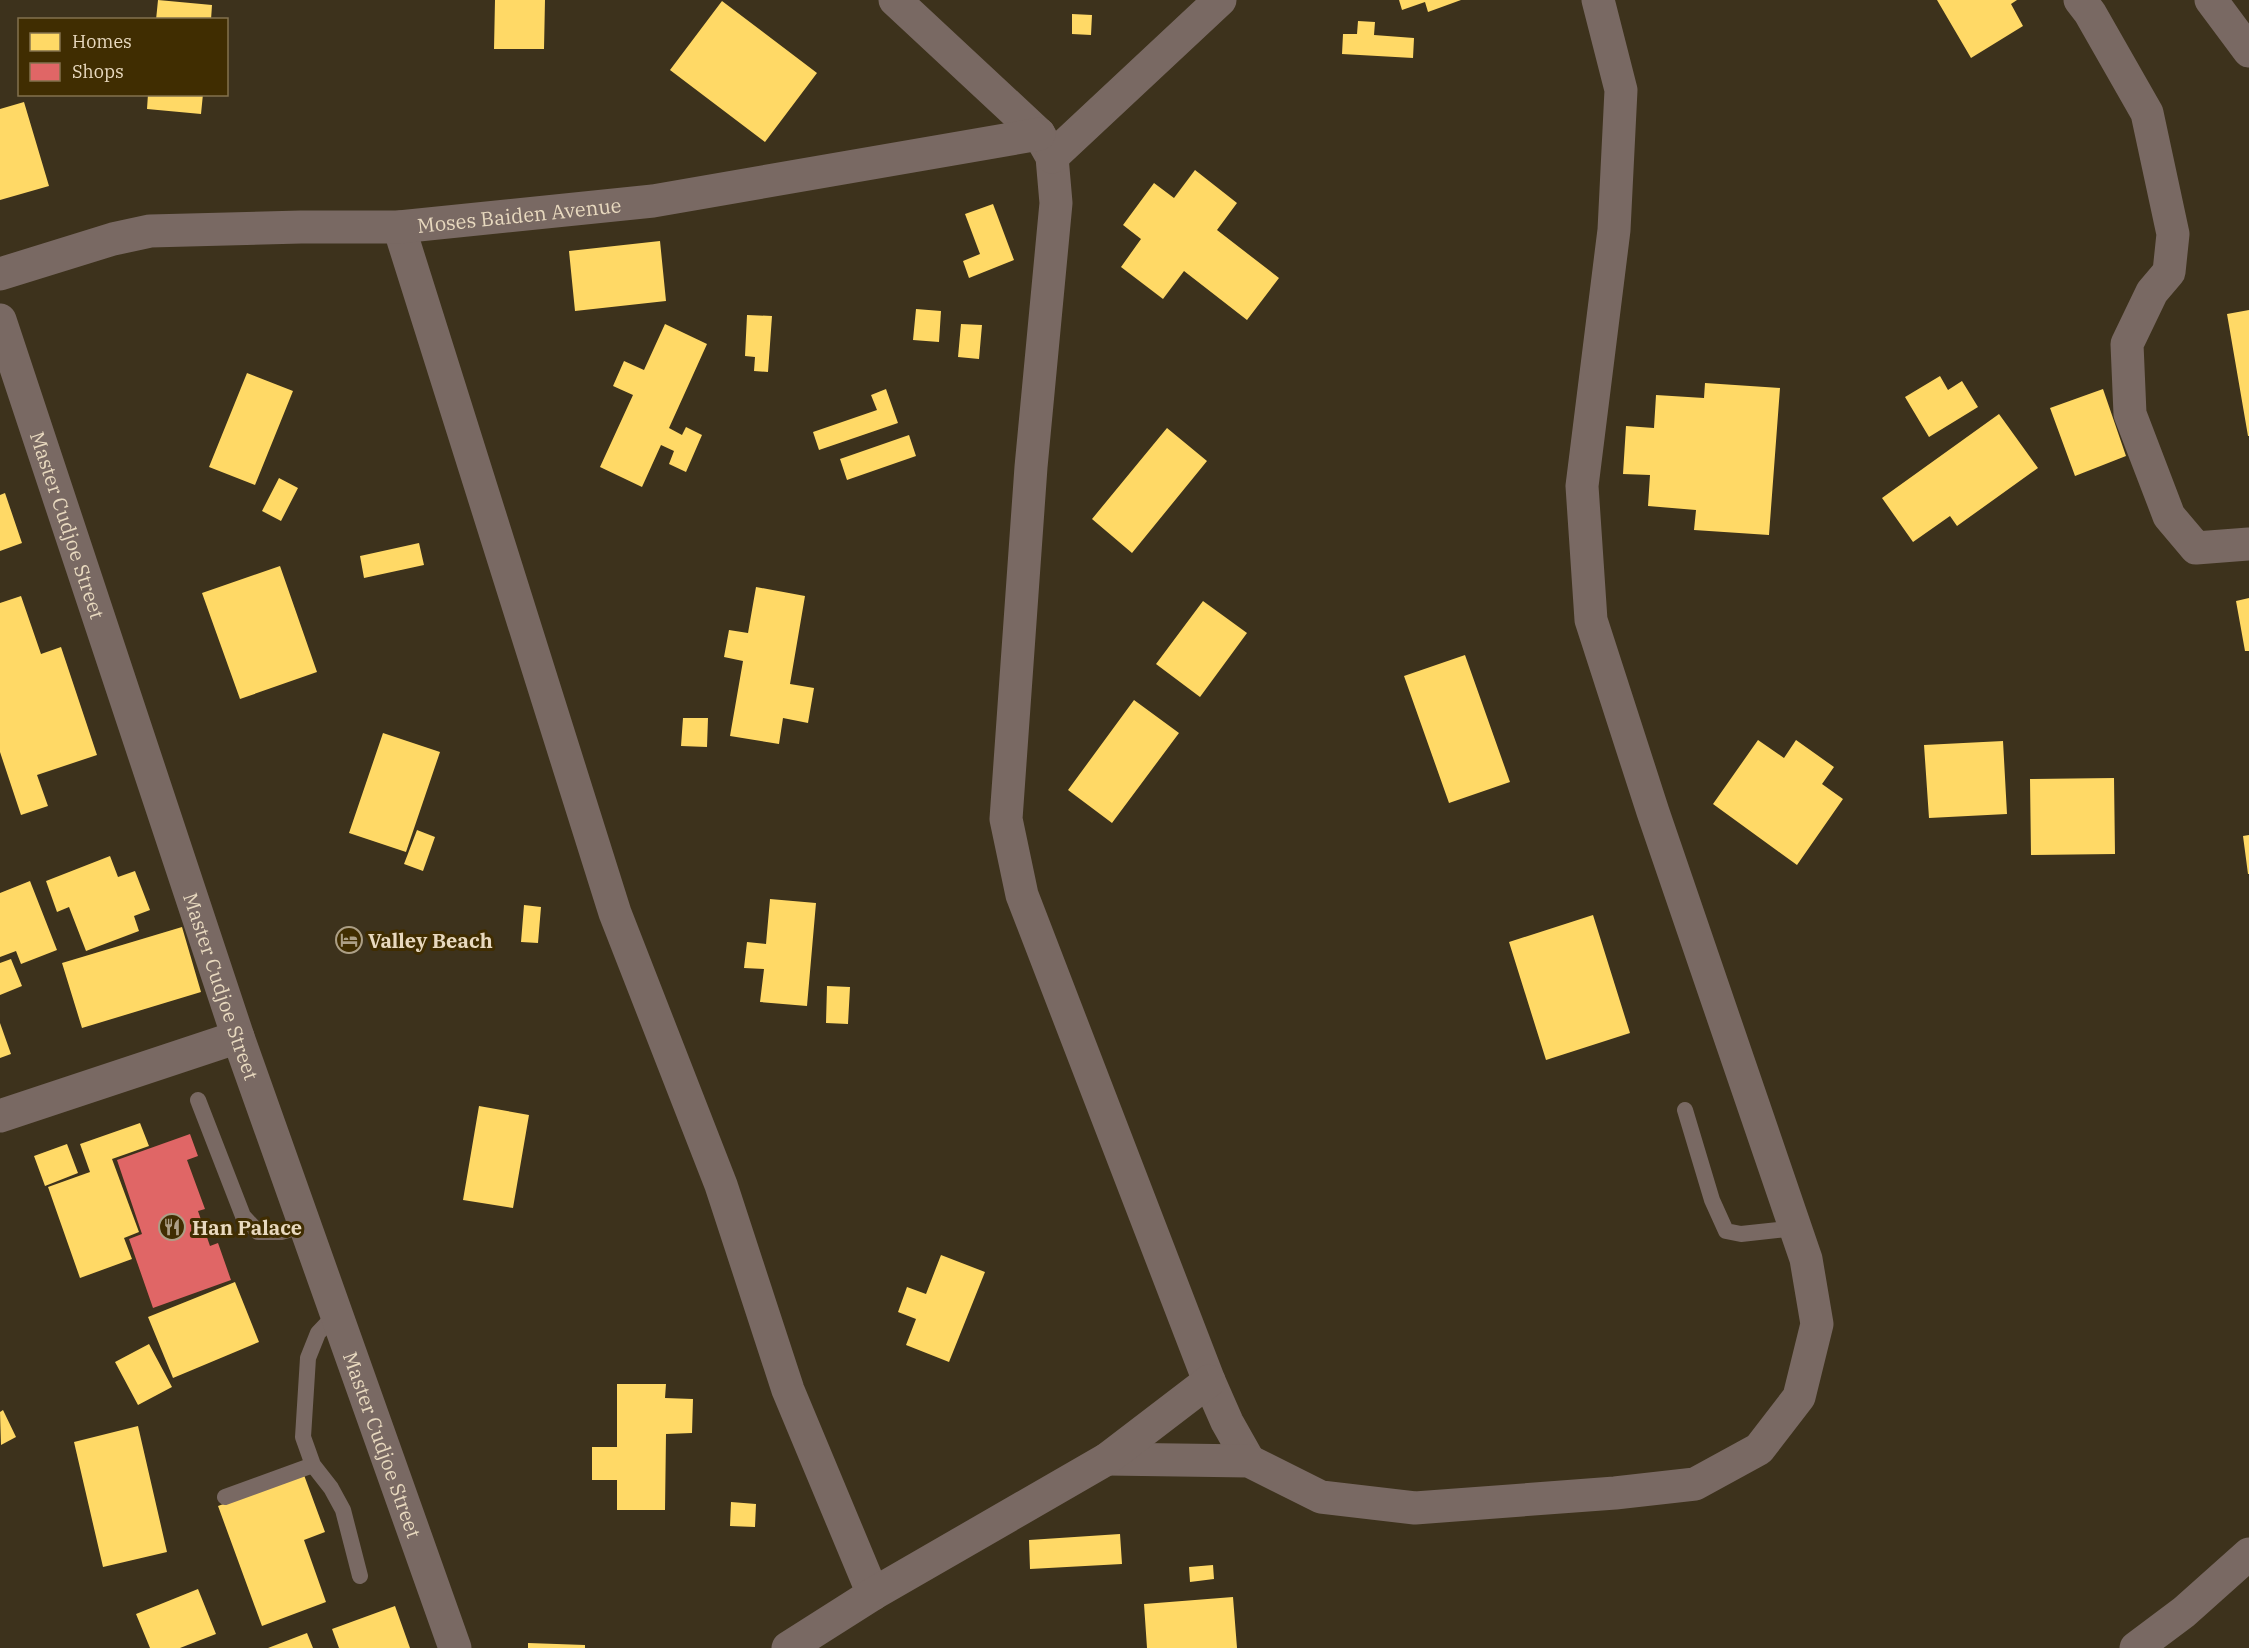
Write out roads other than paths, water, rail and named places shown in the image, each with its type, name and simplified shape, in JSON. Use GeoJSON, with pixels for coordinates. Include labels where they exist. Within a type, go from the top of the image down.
{"type":"FeatureCollection","features":[{"type":"Feature","properties":{"kind":"street"},"geometry":{"type":"LineString","coordinates":[[895,0],[1046,146],[1056,203],[1031,467],[1006,819],[1022,895],[1209,1382],[1227,1422],[1249,1461]]}},
{"type":"Feature","properties":{"kind":"street"},"geometry":{"type":"LineString","coordinates":[[1046,146],[1220,0]]}},
{"type":"Feature","properties":{"kind":"street"},"geometry":{"type":"LineString","coordinates":[[1107,1459],[1249,1461],[1321,1497],[1415,1508],[1615,1493],[1695,1484],[1759,1449],[1799,1397],[1816,1324],[1806,1259],[1653,812],[1591,620],[1582,486],[1614,230],[1621,90],[1598,0]]}},
{"type":"Feature","properties":{"kind":"street"},"geometry":{"type":"LineString","coordinates":[[2080,0],[2090,13],[2147,113],[2174,234],[2169,272],[2152,292],[2127,344],[2130,414],[2169,516],[2196,548],[2249,544]]}},
{"type":"Feature","properties":{"kind":"street"},"geometry":{"type":"LineString","coordinates":[[2211,0],[2249,51]]}},
{"type":"Feature","properties":{"kind":"street","name":"Moses Baiden Avenue"},"geometry":{"type":"LineString","coordinates":[[0,274],[113,239],[150,231],[301,226],[399,227],[652,201],[1046,146]]}},
{"type":"Feature","properties":{"kind":"street"},"geometry":{"type":"LineString","coordinates":[[399,227],[615,913],[721,1185],[788,1390],[873,1594]]}},
{"type":"Feature","properties":{"kind":"street","name":"Master Cudjoe Street"},"geometry":{"type":"LineString","coordinates":[[0,320],[238,1037],[455,1648]]}},
{"type":"Feature","properties":{"kind":"street"},"geometry":{"type":"LineString","coordinates":[[0,1116],[238,1037]]}},
{"type":"Feature","properties":{"kind":"street"},"geometry":{"type":"LineString","coordinates":[[788,1648],[873,1594],[1107,1459],[1209,1382]]}},
{"type":"Feature","properties":{"kind":"street"},"geometry":{"type":"LineString","coordinates":[[2136,1648],[2184,1611],[2249,1554]]}},
{"type":"Feature","properties":{"kind":"lane"},"geometry":{"type":"LineString","coordinates":[[198,1100],[243,1216],[258,1232],[281,1232],[305,1225]]}},
{"type":"Feature","properties":{"kind":"lane"},"geometry":{"type":"LineString","coordinates":[[1685,1110],[1712,1200],[1726,1231],[1741,1234],[1796,1228]]}},
{"type":"Feature","properties":{"kind":"lane"},"geometry":{"type":"LineString","coordinates":[[337,1312],[318,1333],[308,1358],[303,1437],[313,1465],[331,1488],[343,1510],[360,1576]]}},
{"type":"Feature","properties":{"kind":"lane"},"geometry":{"type":"LineString","coordinates":[[225,1497],[313,1465]]}},
{"type":"Feature","properties":{"kind":"place","name":"Valley Beach"},"geometry":{"type":"Point","coordinates":[349,940]}},
{"type":"Feature","properties":{"kind":"place","name":"Han Palace"},"geometry":{"type":"Point","coordinates":[172,1227]}}]}
